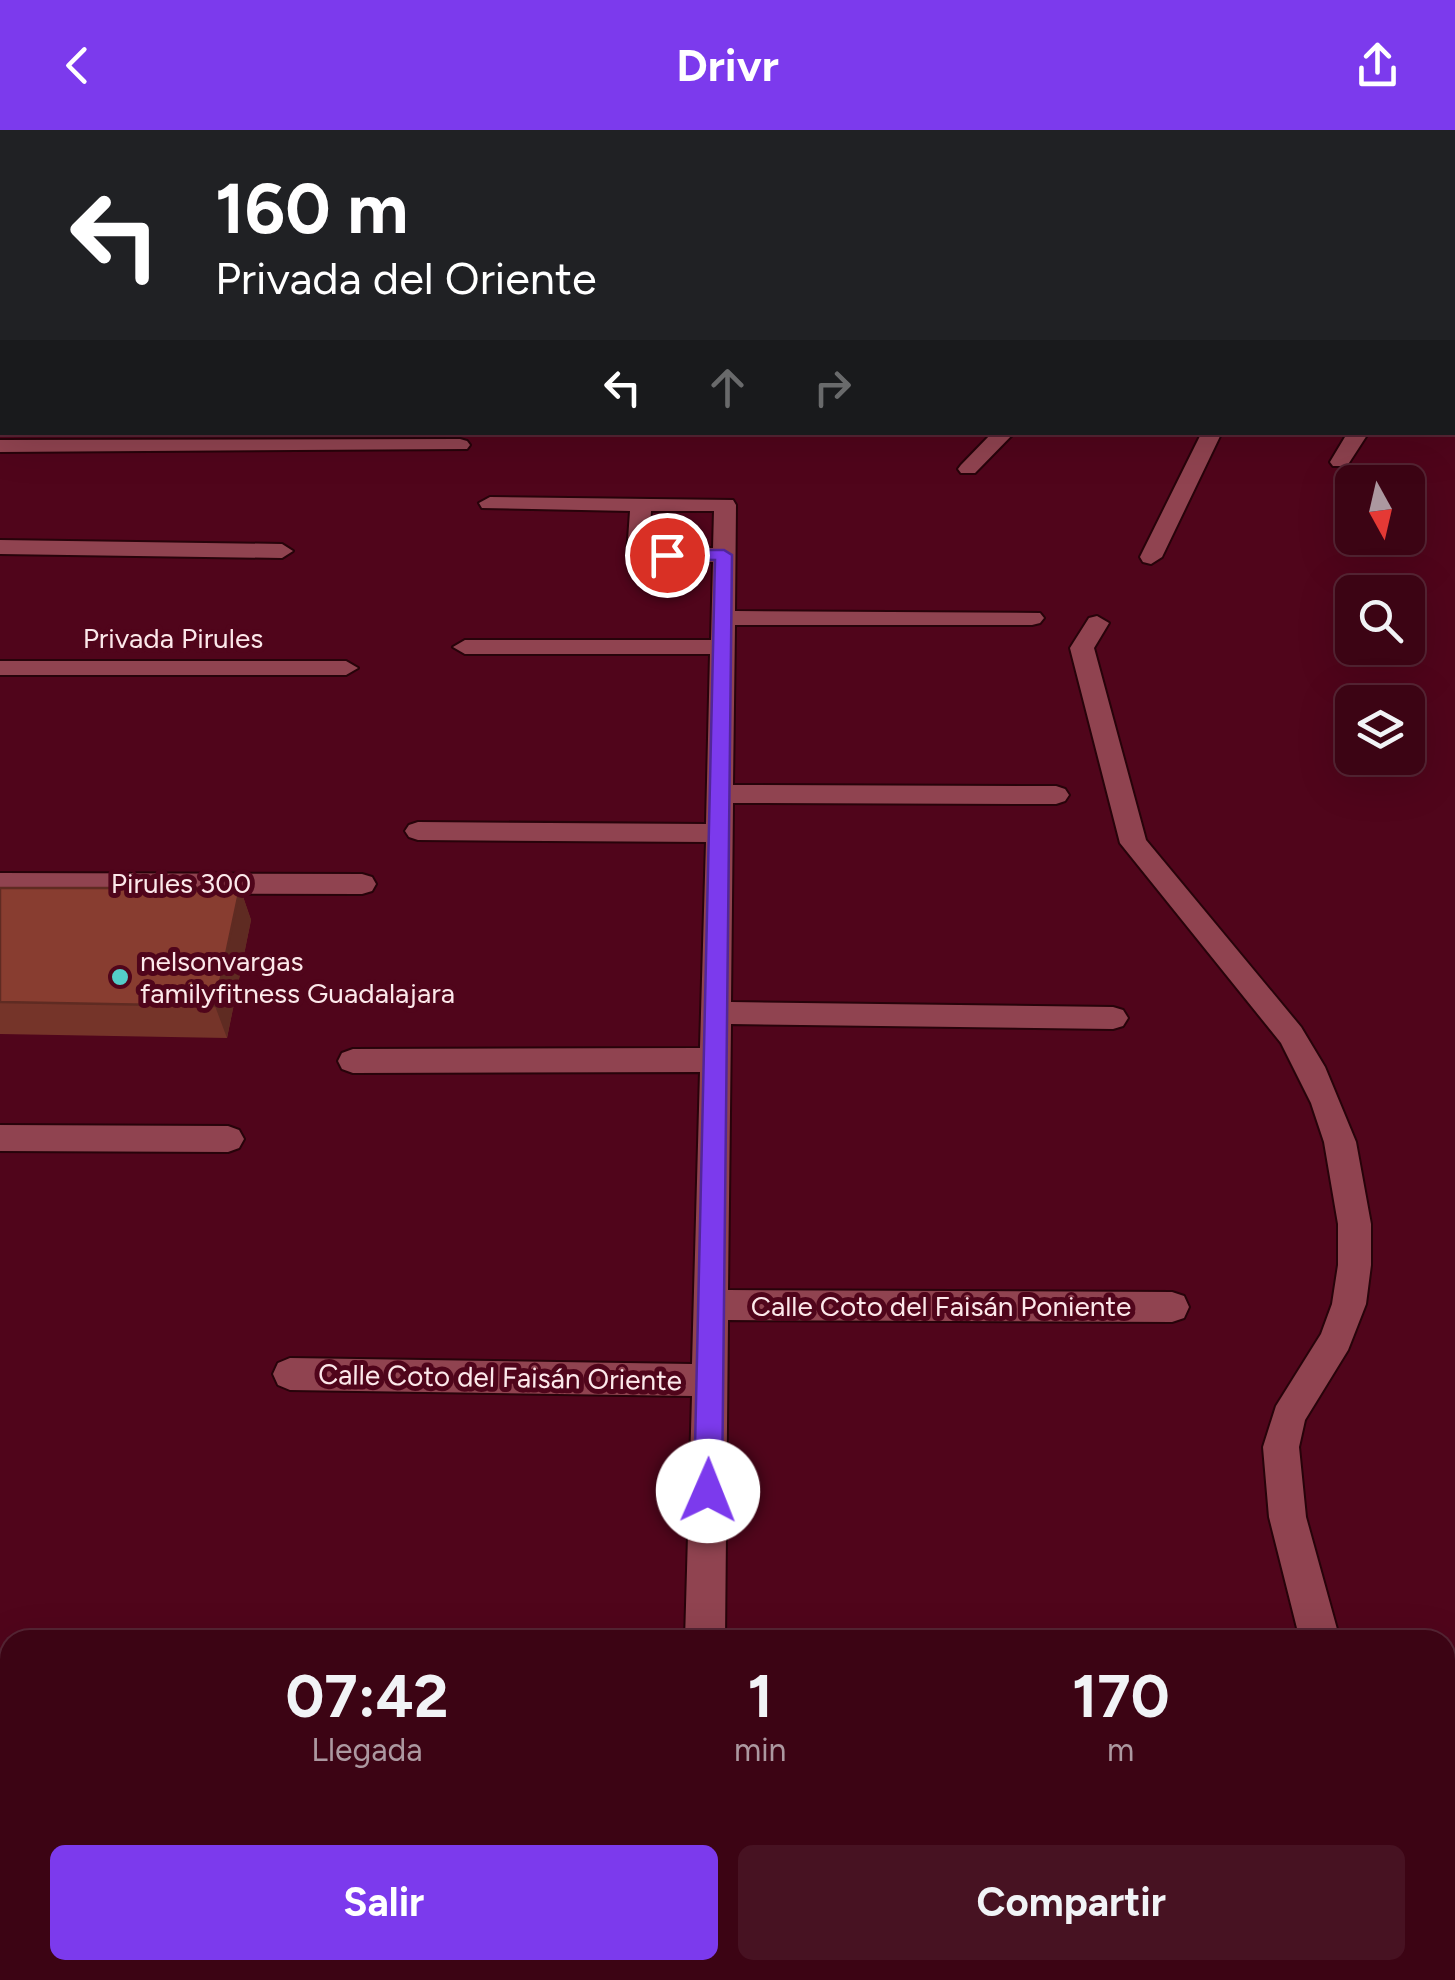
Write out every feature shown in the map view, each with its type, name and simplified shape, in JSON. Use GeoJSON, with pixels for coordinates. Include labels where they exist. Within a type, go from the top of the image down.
{"type":"FeatureCollection","features":[{"type":"Feature","properties":{"kind":"street"},"geometry":{"type":"LineString","coordinates":[[968,470],[1002,435]]}},
{"type":"Feature","properties":{"kind":"street"},"geometry":{"type":"LineString","coordinates":[[1151,557],[1211,435]]}},
{"type":"Feature","properties":{"kind":"street"},"geometry":{"type":"LineString","coordinates":[[1340,462],[1357,435]]}},
{"type":"Feature","properties":{"kind":"street"},"geometry":{"type":"LineString","coordinates":[[0,446],[460,445]]}},
{"type":"Feature","properties":{"kind":"street"},"geometry":{"type":"LineString","coordinates":[[490,504],[725,504],[705,1630]]}},
{"type":"Feature","properties":{"kind":"street"},"geometry":{"type":"LineString","coordinates":[[641,504],[638,555],[724,555]]}},
{"type":"Feature","properties":{"kind":"street"},"geometry":{"type":"LineString","coordinates":[[0,547],[282,551]]}},
{"type":"Feature","properties":{"kind":"street"},"geometry":{"type":"LineString","coordinates":[[465,647],[1032,618]]}},
{"type":"Feature","properties":{"kind":"street"},"geometry":{"type":"LineString","coordinates":[[1096,624],[1082,648],[1132,843],[1291,1035],[1314,1069],[1344,1150],[1352,1191],[1350,1297],[1337,1336],[1291,1409],[1281,1443],[1281,1479],[1318,1630]]}},
{"type":"Feature","properties":{"kind":"street","name":"Privada Pirules"},"geometry":{"type":"LineString","coordinates":[[0,668],[346,668]]}},
{"type":"Feature","properties":{"kind":"street"},"geometry":{"type":"LineString","coordinates":[[720,794],[1056,795]]}},
{"type":"Feature","properties":{"kind":"street"},"geometry":{"type":"LineString","coordinates":[[418,831],[719,833]]}},
{"type":"Feature","properties":{"kind":"street","name":"Pirules 300"},"geometry":{"type":"LineString","coordinates":[[0,883],[362,884]]}},
{"type":"Feature","properties":{"kind":"street"},"geometry":{"type":"LineString","coordinates":[[716,1014],[1113,1018]]}},
{"type":"Feature","properties":{"kind":"street"},"geometry":{"type":"LineString","coordinates":[[353,1061],[715,1060]]}},
{"type":"Feature","properties":{"kind":"street"},"geometry":{"type":"LineString","coordinates":[[0,1138],[228,1139]]}},
{"type":"Feature","properties":{"kind":"street","name":"Calle Coto del Faisán Poniente"},"geometry":{"type":"LineString","coordinates":[[711,1305],[1172,1306]]}},
{"type":"Feature","properties":{"kind":"street","name":"Calle Coto del Faisán Oriente"},"geometry":{"type":"LineString","coordinates":[[290,1374],[710,1380]]}},
{"type":"Feature","properties":{"kind":"building","name":"nelsonvargas familyfitness Guadalajara"},"geometry":{"type":"Polygon","coordinates":[[[0,888],[240,888],[215,1006],[0,1002],[0,888]]]}},
{"type":"Feature","properties":{"kind":"place","name":"nelsonvargas familyfitness Guadalajara"},"geometry":{"type":"Point","coordinates":[120,977]}},
{"type":"Feature","properties":{"kind":"route"},"geometry":{"type":"LineString","coordinates":[[667,555],[724,555],[708,1491]]}}]}
